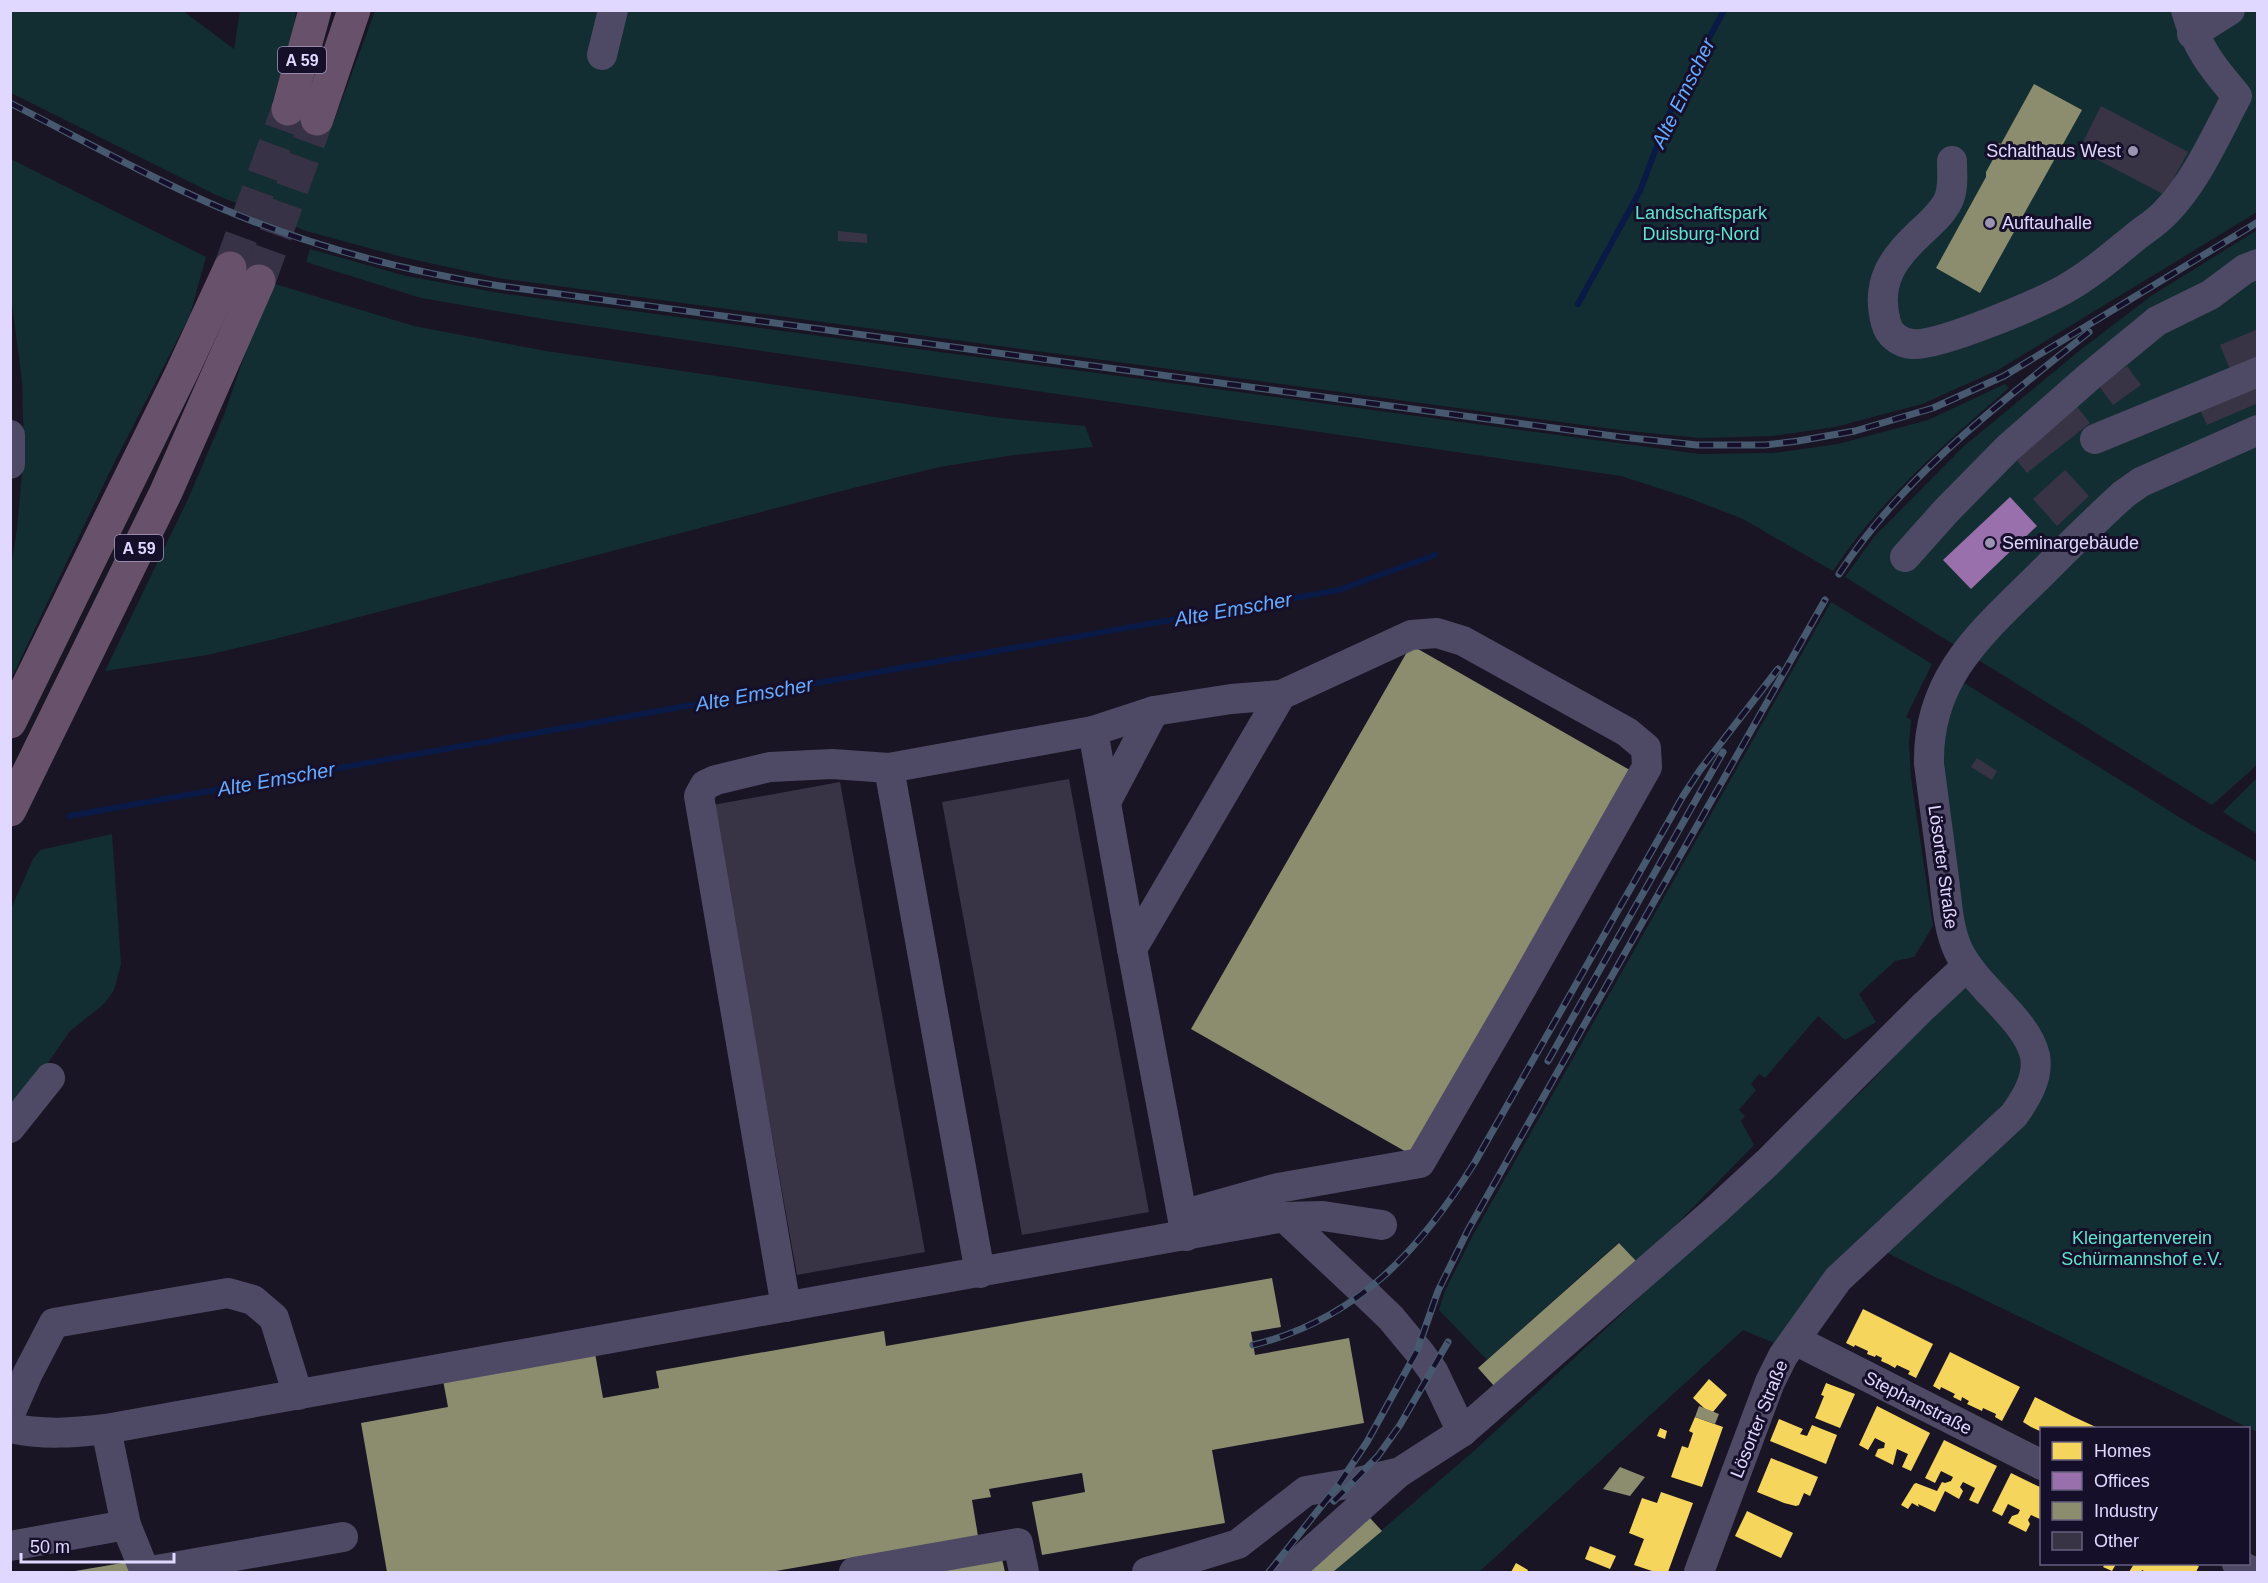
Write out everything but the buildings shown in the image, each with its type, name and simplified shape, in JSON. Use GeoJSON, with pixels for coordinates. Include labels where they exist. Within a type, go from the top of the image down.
{"type":"FeatureCollection","features":[{"type":"Feature","properties":{"kind":"highway","name":"A 59"},"geometry":{"type":"LineString","coordinates":[[315,10],[302,114],[354,10]]}},
{"type":"Feature","properties":{"kind":"highway","name":"A 59"},"geometry":{"type":"LineString","coordinates":[[10,722],[171,395],[244,274],[166,492],[10,810]]}},
{"type":"Feature","properties":{"kind":"street"},"geometry":{"type":"LineString","coordinates":[[602,55],[613,10]]}},
{"type":"Feature","properties":{"kind":"street"},"geometry":{"type":"LineString","coordinates":[[1953,161],[1949,199],[1930,224],[1900,253],[1885,281],[1883,295],[1886,324],[1891,334],[1901,341],[1912,344],[1925,344],[1944,339],[2027,308],[2066,289],[2102,264],[2166,212],[2202,161],[2237,96],[2209,63],[2189,22],[2230,10]]}},
{"type":"Feature","properties":{"kind":"street"},"geometry":{"type":"LineString","coordinates":[[1905,557],[2008,448],[2090,376],[2157,321],[2210,295],[2245,269],[2258,264]]}},
{"type":"Feature","properties":{"kind":"street"},"geometry":{"type":"LineString","coordinates":[[2095,439],[2258,372]]}},
{"type":"Feature","properties":{"kind":"street","name":"Lösorter Straße"},"geometry":{"type":"LineString","coordinates":[[1699,1572],[1770,1382],[1783,1356],[1838,1279],[2014,1115],[2029,1092],[2035,1072],[2035,1058],[2028,1037],[1967,966],[1958,950],[1950,924],[1929,764],[1930,726],[1951,675],[1965,652],[1993,622],[2124,494],[2140,482],[2258,430]]}},
{"type":"Feature","properties":{"kind":"street"},"geometry":{"type":"LineString","coordinates":[[10,435],[10,464]]}},
{"type":"Feature","properties":{"kind":"street"},"geometry":{"type":"LineString","coordinates":[[10,1428],[62,1434],[106,1429],[980,1273],[1184,1225],[1278,1188],[1420,1163],[1647,767],[1646,748],[1627,732],[1463,641],[1437,633],[1411,635],[1281,695],[1231,699],[1154,711],[1093,731],[889,768],[832,764],[770,767],[705,785],[699,796],[786,1307]]}},
{"type":"Feature","properties":{"kind":"street"},"geometry":{"type":"LineString","coordinates":[[1132,949],[1281,695]]}},
{"type":"Feature","properties":{"kind":"street"},"geometry":{"type":"LineString","coordinates":[[1106,802],[1154,711]]}},
{"type":"Feature","properties":{"kind":"street"},"geometry":{"type":"LineString","coordinates":[[1093,731],[1184,1225]]}},
{"type":"Feature","properties":{"kind":"street"},"geometry":{"type":"LineString","coordinates":[[889,768],[980,1273]]}},
{"type":"Feature","properties":{"kind":"street"},"geometry":{"type":"LineString","coordinates":[[1288,1572],[1400,1472],[1462,1432],[1733,1194],[1967,966]]}},
{"type":"Feature","properties":{"kind":"street"},"geometry":{"type":"LineString","coordinates":[[10,1128],[50,1078]]}},
{"type":"Feature","properties":{"kind":"street"},"geometry":{"type":"LineString","coordinates":[[1184,1225],[1323,1216],[1382,1225]]}},
{"type":"Feature","properties":{"kind":"street"},"geometry":{"type":"LineString","coordinates":[[1284,1217],[1391,1318],[1420,1353],[1433,1371],[1462,1432]]}},
{"type":"Feature","properties":{"kind":"street"},"geometry":{"type":"LineString","coordinates":[[10,1414],[54,1323],[228,1293],[254,1300],[274,1318],[297,1395]]}},
{"type":"Feature","properties":{"kind":"street","name":"Stephanstraße"},"geometry":{"type":"LineString","coordinates":[[1794,1340],[2040,1464]]}},
{"type":"Feature","properties":{"kind":"street"},"geometry":{"type":"LineString","coordinates":[[106,1429],[126,1525],[145,1572],[343,1537]]}},
{"type":"Feature","properties":{"kind":"street"},"geometry":{"type":"LineString","coordinates":[[1147,1572],[1238,1544],[1306,1491],[1400,1472]]}},
{"type":"Feature","properties":{"kind":"street"},"geometry":{"type":"LineString","coordinates":[[10,1546],[126,1525]]}},
{"type":"Feature","properties":{"kind":"street"},"geometry":{"type":"LineString","coordinates":[[855,1572],[1018,1543],[1024,1572]]}},
{"type":"Feature","properties":{"kind":"green space","name":"Landschaftspark Duisburg-Nord"},"geometry":{"type":"Polygon","coordinates":[[[10,11],[183,11],[234,49],[240,11],[296,11],[292,39],[272,102],[333,124],[375,11],[2257,11],[2257,212],[1998,370],[1922,404],[1835,427],[1772,436],[1700,438],[1620,430],[498,278],[402,257],[306,231],[216,195],[11,93],[10,11]]]}},
{"type":"Feature","properties":{"kind":"green space"},"geometry":{"type":"Polygon","coordinates":[[[11,159],[206,257],[190,315],[112,467],[11,679],[10,573],[17,529],[24,451],[22,381],[11,296],[11,159]]]}},
{"type":"Feature","properties":{"kind":"green space"},"geometry":{"type":"Polygon","coordinates":[[[2257,230],[2257,765],[2212,805],[1845,577],[1874,537],[1963,447],[2079,351],[2151,296],[2257,230]]]}},
{"type":"Feature","properties":{"kind":"green space"},"geometry":{"type":"Polygon","coordinates":[[[310,249],[406,276],[499,293],[1700,454],[1774,453],[1838,444],[1928,420],[2005,384],[2009,388],[1938,451],[1892,496],[1851,545],[1833,571],[1743,519],[1689,498],[1621,476],[550,320],[421,298],[306,262],[310,249]]]}},
{"type":"Feature","properties":{"kind":"green space"},"geometry":{"type":"Polygon","coordinates":[[[275,284],[414,326],[546,351],[1001,418],[1085,426],[1093,447],[1014,455],[940,467],[275,639],[207,655],[105,671],[188,499],[224,415],[248,345],[275,284]]]}},
{"type":"Feature","properties":{"kind":"green space"},"geometry":{"type":"Polygon","coordinates":[[[1831,602],[1932,664],[1906,717],[1911,720],[1909,743],[1911,778],[1933,926],[1914,957],[1895,961],[1859,994],[1876,1022],[1845,1040],[1818,1016],[1765,1078],[1759,1074],[1751,1084],[1756,1090],[1739,1110],[1745,1116],[1741,1121],[1754,1145],[1664,1237],[1636,1261],[1618,1243],[1487,1360],[1439,1310],[1445,1291],[1472,1237],[1831,602]]]}},
{"type":"Feature","properties":{"kind":"green space","name":"Kleingartenverein Schürmannshof e.V."},"geometry":{"type":"Polygon","coordinates":[[[1958,679],[2192,825],[2257,862],[2257,1432],[1882,1250],[2040,1101],[2049,1077],[2048,1051],[1986,974],[1964,933],[1938,761],[1958,679]]]}},
{"type":"Feature","properties":{"kind":"green space"},"geometry":{"type":"Polygon","coordinates":[[[2257,778],[2257,834],[2223,812],[2257,778]]]}},
{"type":"Feature","properties":{"kind":"green space"},"geometry":{"type":"Polygon","coordinates":[[[112,834],[121,964],[114,990],[105,1003],[70,1031],[11,1116],[11,909],[33,859],[40,850],[112,834]]]}},
{"type":"Feature","properties":{"kind":"green space"},"geometry":{"type":"Polygon","coordinates":[[[1970,984],[2022,1042],[2022,1084],[1779,1345],[1743,1330],[1479,1572],[1333,1572],[1475,1450],[1866,1087],[1958,989],[1970,984]]]}},
{"type":"Feature","properties":{"kind":"waterway","name":"Alte Emscher"},"geometry":{"type":"LineString","coordinates":[[1578,304],[1640,191],[1669,114],[1724,10]]}},
{"type":"Feature","properties":{"kind":"waterway","name":"Alte Emscher"},"geometry":{"type":"LineString","coordinates":[[69,816],[1339,590],[1435,555]]}},
{"type":"Feature","properties":{"kind":"tunnel"},"geometry":{"type":"LineString","coordinates":[[230,268],[288,109]]}},
{"type":"Feature","properties":{"kind":"tunnel"},"geometry":{"type":"LineString","coordinates":[[259,281],[317,119]]}},
{"type":"Feature","properties":{"kind":"railway"},"geometry":{"type":"LineString","coordinates":[[10,103],[142,171],[257,223],[324,246],[429,273],[500,286],[1621,437],[1697,445],[1765,445],[1798,441],[1855,431],[1933,408],[2004,376],[2258,222]]}},
{"type":"Feature","properties":{"kind":"railway"},"geometry":{"type":"LineString","coordinates":[[1839,574],[1892,505],[1922,474],[1987,415],[2089,332]]}},
{"type":"Feature","properties":{"kind":"railway"},"geometry":{"type":"LineString","coordinates":[[1269,1572],[1339,1484],[1367,1442],[1417,1351],[1438,1291],[1468,1230],[1825,600]]}},
{"type":"Feature","properties":{"kind":"railway"},"geometry":{"type":"LineString","coordinates":[[1253,1345],[1290,1333],[1324,1318],[1355,1299],[1383,1277],[1432,1224],[1475,1162],[1683,796],[1700,770],[1778,669]]}},
{"type":"Feature","properties":{"kind":"railway"},"geometry":{"type":"LineString","coordinates":[[1548,1061],[1723,752]]}},
{"type":"Feature","properties":{"kind":"railway"},"geometry":{"type":"LineString","coordinates":[[1334,1501],[1378,1456],[1400,1425],[1448,1342]]}},
{"type":"Feature","properties":{"kind":"place","name":"Schalthaus West"},"geometry":{"type":"Point","coordinates":[2133,151]}},
{"type":"Feature","properties":{"kind":"place","name":"Auftauhalle"},"geometry":{"type":"Point","coordinates":[1990,223]}},
{"type":"Feature","properties":{"kind":"place","name":"Seminargebäude"},"geometry":{"type":"Point","coordinates":[1990,543]}}]}
